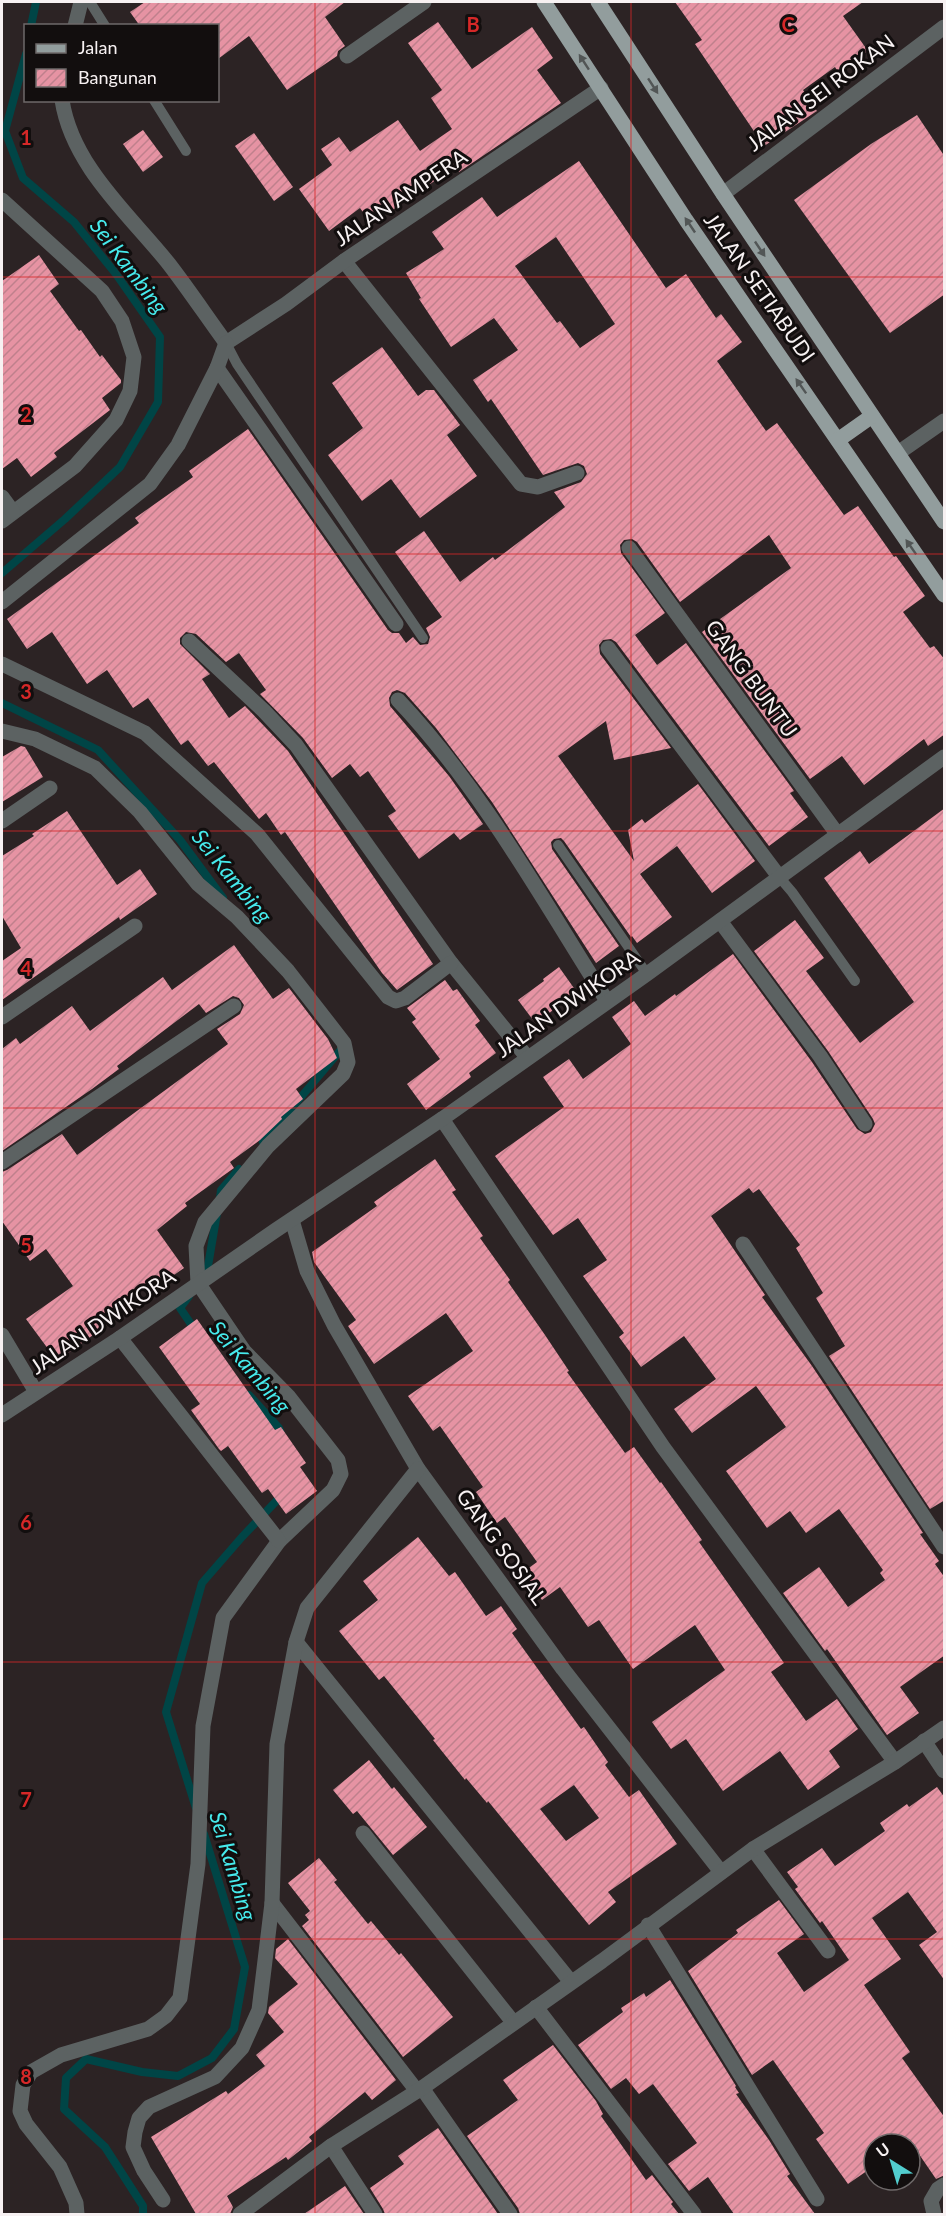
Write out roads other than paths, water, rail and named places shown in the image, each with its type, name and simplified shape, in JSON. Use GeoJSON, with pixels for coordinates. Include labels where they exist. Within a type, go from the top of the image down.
{"type":"FeatureCollection","features":[{"type":"Feature","properties":{"kind":"main road","name":"JALAN SETIABUDI"},"geometry":{"type":"LineString","coordinates":[[544,2],[686,220],[945,595]]}},
{"type":"Feature","properties":{"kind":"main road","name":"JALAN SETIABUDI"},"geometry":{"type":"LineString","coordinates":[[604,4],[723,194],[945,522]]}},
{"type":"Feature","properties":{"kind":"main road"},"geometry":{"type":"LineString","coordinates":[[838,440],[872,416]]}},
{"type":"Feature","properties":{"kind":"street"},"geometry":{"type":"LineString","coordinates":[[76,24],[81,2]]}},
{"type":"Feature","properties":{"kind":"street"},"geometry":{"type":"LineString","coordinates":[[347,56],[424,2]]}},
{"type":"Feature","properties":{"kind":"street","name":"JALAN SEI ROKAN"},"geometry":{"type":"LineString","coordinates":[[723,194],[945,27]]}},
{"type":"Feature","properties":{"kind":"street","name":"JALAN AMPERA"},"geometry":{"type":"LineString","coordinates":[[226,343],[601,88]]}},
{"type":"Feature","properties":{"kind":"street"},"geometry":{"type":"LineString","coordinates":[[2,602],[150,484],[178,445],[217,368],[226,343],[170,265],[87,163],[65,118],[62,102]]}},
{"type":"Feature","properties":{"kind":"street"},"geometry":{"type":"LineString","coordinates":[[2,200],[102,291],[122,321],[134,357],[130,391],[116,420],[75,466],[7,517],[2,497]]}},
{"type":"Feature","properties":{"kind":"street"},"geometry":{"type":"LineString","coordinates":[[344,261],[521,484],[538,487],[577,473]]}},
{"type":"Feature","properties":{"kind":"street"},"geometry":{"type":"LineString","coordinates":[[217,368],[396,624]]}},
{"type":"Feature","properties":{"kind":"street"},"geometry":{"type":"LineString","coordinates":[[898,453],[945,421]]}},
{"type":"Feature","properties":{"kind":"street","name":"GANG BUNTU"},"geometry":{"type":"LineString","coordinates":[[629,548],[838,835]]}},
{"type":"Feature","properties":{"kind":"street"},"geometry":{"type":"LineString","coordinates":[[189,641],[264,711],[296,745],[451,963],[527,1057]]}},
{"type":"Feature","properties":{"kind":"street"},"geometry":{"type":"LineString","coordinates":[[608,648],[780,878]]}},
{"type":"Feature","properties":{"kind":"street"},"geometry":{"type":"LineString","coordinates":[[2,664],[145,733],[257,834],[388,997],[396,1001],[405,998],[451,963]]}},
{"type":"Feature","properties":{"kind":"street"},"geometry":{"type":"LineString","coordinates":[[399,700],[468,782],[607,1001]]}},
{"type":"Feature","properties":{"kind":"street"},"geometry":{"type":"LineString","coordinates":[[2,731],[35,739],[96,768],[140,812],[198,884],[237,917],[288,971],[344,1043],[348,1062],[343,1074],[268,1146],[205,1222],[196,1246],[204,1279],[244,1351],[289,1397],[338,1460],[341,1474],[333,1490],[279,1541],[223,1618],[218,1635],[203,1726],[198,1864],[180,1998],[166,2016],[148,2029],[61,2055],[31,2072],[23,2085],[20,2111],[26,2124],[60,2167],[75,2203],[76,2214]]}},
{"type":"Feature","properties":{"kind":"street","name":"JALAN DWIKORA"},"geometry":{"type":"LineString","coordinates":[[2,1415],[120,1338],[442,1119],[647,974],[945,757]]}},
{"type":"Feature","properties":{"kind":"street"},"geometry":{"type":"LineString","coordinates":[[2,821],[50,788]]}},
{"type":"Feature","properties":{"kind":"street"},"geometry":{"type":"LineString","coordinates":[[720,921],[820,1056],[865,1124]]}},
{"type":"Feature","properties":{"kind":"street"},"geometry":{"type":"LineString","coordinates":[[2,1017],[135,926]]}},
{"type":"Feature","properties":{"kind":"street"},"geometry":{"type":"LineString","coordinates":[[2,1162],[234,1006]]}},
{"type":"Feature","properties":{"kind":"street"},"geometry":{"type":"LineString","coordinates":[[442,1119],[663,1447],[895,1762]]}},
{"type":"Feature","properties":{"kind":"street","name":"GANG SOSIAL"},"geometry":{"type":"LineString","coordinates":[[292,1220],[307,1271],[334,1325],[418,1469],[563,1669],[722,1872]]}},
{"type":"Feature","properties":{"kind":"street"},"geometry":{"type":"LineString","coordinates":[[743,1244],[945,1547]]}},
{"type":"Feature","properties":{"kind":"street"},"geometry":{"type":"LineString","coordinates":[[2,1335],[36,1392]]}},
{"type":"Feature","properties":{"kind":"street"},"geometry":{"type":"LineString","coordinates":[[120,1338],[279,1541]]}},
{"type":"Feature","properties":{"kind":"street"},"geometry":{"type":"LineString","coordinates":[[163,2200],[133,2147],[139,2118],[149,2108],[216,2077],[242,2048],[259,2010],[272,1903],[277,1744],[296,1642],[307,1608],[418,1469]]}},
{"type":"Feature","properties":{"kind":"street"},"geometry":{"type":"LineString","coordinates":[[296,1642],[571,1982]]}},
{"type":"Feature","properties":{"kind":"street"},"geometry":{"type":"LineString","coordinates":[[240,2214],[331,2146],[420,2090],[753,1849],[895,1762],[945,1728]]}},
{"type":"Feature","properties":{"kind":"street"},"geometry":{"type":"LineString","coordinates":[[924,1741],[945,1771]]}},
{"type":"Feature","properties":{"kind":"street"},"geometry":{"type":"LineString","coordinates":[[363,1833],[513,2022]]}},
{"type":"Feature","properties":{"kind":"street"},"geometry":{"type":"LineString","coordinates":[[753,1849],[828,1952]]}},
{"type":"Feature","properties":{"kind":"street"},"geometry":{"type":"LineString","coordinates":[[272,1903],[420,2090],[510,2214]]}},
{"type":"Feature","properties":{"kind":"street"},"geometry":{"type":"LineString","coordinates":[[648,1925],[817,2199]]}},
{"type":"Feature","properties":{"kind":"street"},"geometry":{"type":"LineString","coordinates":[[536,2007],[694,2214]]}},
{"type":"Feature","properties":{"kind":"street"},"geometry":{"type":"LineString","coordinates":[[331,2146],[375,2214]]}},
{"type":"Feature","properties":{"kind":"street"},"geometry":{"type":"LineString","coordinates":[[934,2214],[931,2201],[938,2189],[945,2185]]}},
{"type":"Feature","properties":{"kind":"lane"},"geometry":{"type":"LineString","coordinates":[[90,2],[104,24]]}},
{"type":"Feature","properties":{"kind":"lane"},"geometry":{"type":"LineString","coordinates":[[155,102],[186,151]]}},
{"type":"Feature","properties":{"kind":"lane"},"geometry":{"type":"LineString","coordinates":[[226,343],[237,364],[423,638]]}},
{"type":"Feature","properties":{"kind":"lane"},"geometry":{"type":"LineString","coordinates":[[558,845],[647,974]]}},
{"type":"Feature","properties":{"kind":"lane"},"geometry":{"type":"LineString","coordinates":[[780,878],[792,891],[855,981]]}},
{"type":"Feature","properties":{"kind":"waterway","name":"Sei Kambing"},"geometry":{"type":"LineString","coordinates":[[31,24],[36,2]]}},
{"type":"Feature","properties":{"kind":"waterway","name":"Sei Kambing"},"geometry":{"type":"LineString","coordinates":[[2,573],[65,519],[120,467],[158,402],[160,337],[116,274],[74,222],[23,178],[5,131],[24,61]]}},
{"type":"Feature","properties":{"kind":"waterway","name":"Sei Kambing"},"geometry":{"type":"LineString","coordinates":[[2,703],[98,750],[180,840],[223,898]]}},
{"type":"Feature","properties":{"kind":"waterway","name":"Sei Kambing"},"geometry":{"type":"LineString","coordinates":[[263,1142],[344,1046]]}},
{"type":"Feature","properties":{"kind":"waterway","name":"Sei Kambing"},"geometry":{"type":"LineString","coordinates":[[220,1198],[221,1190],[239,1169]]}},
{"type":"Feature","properties":{"kind":"waterway","name":"Sei Kambing"},"geometry":{"type":"LineString","coordinates":[[203,1277],[207,1272],[217,1213]]}},
{"type":"Feature","properties":{"kind":"waterway","name":"Sei Kambing"},"geometry":{"type":"LineString","coordinates":[[189,1296],[180,1308],[195,1330]]}},
{"type":"Feature","properties":{"kind":"waterway","name":"Sei Kambing"},"geometry":{"type":"LineString","coordinates":[[249,1395],[279,1428],[282,1437]]}},
{"type":"Feature","properties":{"kind":"waterway","name":"Sei Kambing"},"geometry":{"type":"LineString","coordinates":[[196,1808],[166,1712],[202,1583],[283,1494]]}},
{"type":"Feature","properties":{"kind":"waterway","name":"Sei Kambing"},"geometry":{"type":"LineString","coordinates":[[143,2214],[143,2206],[105,2147],[64,2109],[66,2078],[86,2059],[142,2072],[178,2076],[212,2058],[234,2029],[245,1967],[204,1834]]}}]}
